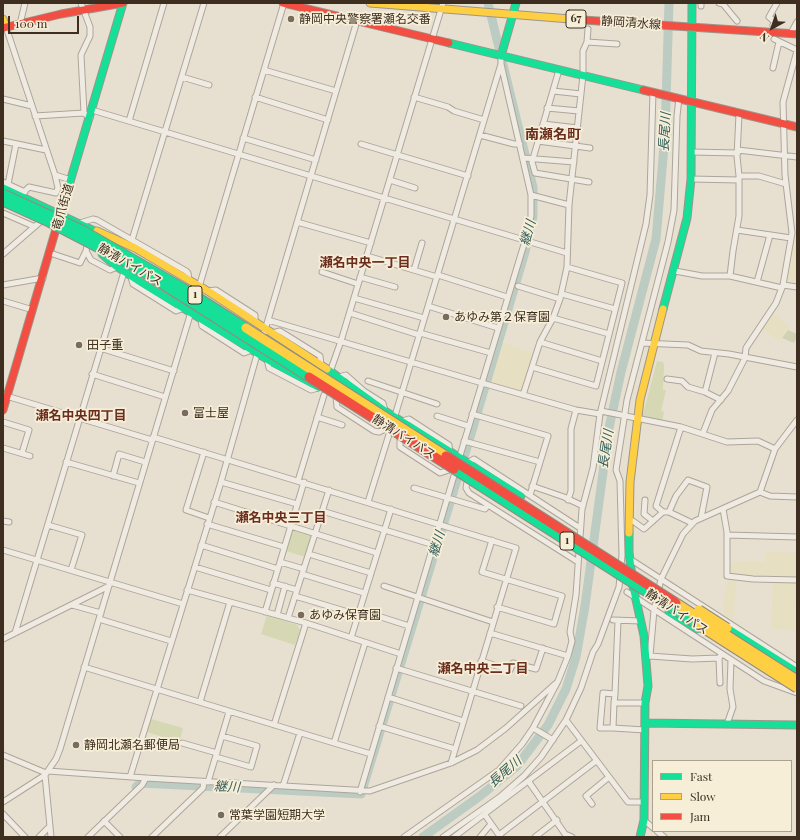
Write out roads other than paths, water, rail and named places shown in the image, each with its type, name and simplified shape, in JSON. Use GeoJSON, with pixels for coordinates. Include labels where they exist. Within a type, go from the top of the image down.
{"type":"FeatureCollection","features":[{"type":"Feature","properties":{"kind":"main road"},"geometry":{"type":"LineString","coordinates":[[4,25],[20,24],[82,6],[123,3]]}},
{"type":"Feature","properties":{"kind":"main road","name":"竜爪街道"},"geometry":{"type":"LineString","coordinates":[[3,410],[5,396],[62,214],[88,114],[123,3]]}},
{"type":"Feature","properties":{"kind":"main road"},"geometry":{"type":"LineString","coordinates":[[283,3],[432,39],[501,60],[583,75],[797,127]]}},
{"type":"Feature","properties":{"kind":"main road","name":"静岡清水線"},"geometry":{"type":"LineString","coordinates":[[370,3],[442,6],[486,13],[693,28],[794,33]]}},
{"type":"Feature","properties":{"kind":"main road"},"geometry":{"type":"LineString","coordinates":[[501,60],[516,3]]}},
{"type":"Feature","properties":{"kind":"main road"},"geometry":{"type":"LineString","coordinates":[[640,837],[644,820],[645,704],[648,686],[648,656],[636,598],[630,559],[628,525],[630,482],[637,418],[675,271],[687,218],[691,152],[692,3]]}},
{"type":"Feature","properties":{"kind":"main road","name":"1"},"geometry":{"type":"LineString","coordinates":[[5,185],[80,223],[135,248],[255,322],[268,327],[330,373],[339,377],[381,411],[398,419],[450,452],[525,496],[727,628],[778,657],[797,672]]}},
{"type":"Feature","properties":{"kind":"main road","name":"静清バイパス"},"geometry":{"type":"LineString","coordinates":[[3,194],[82,230],[139,262],[381,411],[797,680]]}},
{"type":"Feature","properties":{"kind":"main road","name":"静清バイパス"},"geometry":{"type":"LineString","coordinates":[[3,201],[49,222],[134,266],[797,691]]}},
{"type":"Feature","properties":{"kind":"main road","name":"1"},"geometry":{"type":"LineString","coordinates":[[3,206],[36,224],[57,230],[87,249],[102,254],[283,365],[337,396],[387,431],[669,612],[797,691]]}},
{"type":"Feature","properties":{"kind":"main road"},"geometry":{"type":"LineString","coordinates":[[97,231],[139,255],[268,335],[381,411]]}},
{"type":"Feature","properties":{"kind":"main road","name":"1"},"geometry":{"type":"LineString","coordinates":[[102,254],[124,272],[255,352],[322,391],[337,396]]}},
{"type":"Feature","properties":{"kind":"main road"},"geometry":{"type":"LineString","coordinates":[[645,727],[727,724],[797,725]]}},
{"type":"Feature","properties":{"kind":"street"},"geometry":{"type":"LineString","coordinates":[[20,24],[25,3]]}},
{"type":"Feature","properties":{"kind":"street"},"geometry":{"type":"LineString","coordinates":[[129,121],[164,3]]}},
{"type":"Feature","properties":{"kind":"street"},"geometry":{"type":"LineString","coordinates":[[132,240],[204,3]]}},
{"type":"Feature","properties":{"kind":"street"},"geometry":{"type":"LineString","coordinates":[[3,802],[46,773],[60,749],[145,462],[174,371],[188,310],[203,289],[238,154],[283,3]]}},
{"type":"Feature","properties":{"kind":"street"},"geometry":{"type":"LineString","coordinates":[[719,3],[723,4],[737,21]]}},
{"type":"Feature","properties":{"kind":"street"},"geometry":{"type":"LineString","coordinates":[[773,25],[775,22],[769,17],[777,3]]}},
{"type":"Feature","properties":{"kind":"street"},"geometry":{"type":"LineString","coordinates":[[82,6],[90,27],[90,36],[81,55],[88,114]]}},
{"type":"Feature","properties":{"kind":"street"},"geometry":{"type":"LineString","coordinates":[[330,373],[350,313],[442,6]]}},
{"type":"Feature","properties":{"kind":"street"},"geometry":{"type":"LineString","coordinates":[[130,777],[221,482],[255,352],[268,327],[297,222],[357,21]]}},
{"type":"Feature","properties":{"kind":"street"},"geometry":{"type":"LineString","coordinates":[[794,33],[797,22]]}},
{"type":"Feature","properties":{"kind":"street"},"geometry":{"type":"LineString","coordinates":[[4,25],[55,175],[58,188],[56,193],[29,187],[26,195]]}},
{"type":"Feature","properties":{"kind":"street"},"geometry":{"type":"LineString","coordinates":[[523,395],[540,342],[553,318],[561,296],[567,267],[569,205],[583,75],[583,51],[587,42],[588,29]]}},
{"type":"Feature","properties":{"kind":"street"},"geometry":{"type":"LineString","coordinates":[[703,433],[712,410],[728,391],[745,358],[746,348],[776,303],[783,286],[793,236],[786,184],[784,102],[797,51],[774,39]]}},
{"type":"Feature","properties":{"kind":"street"},"geometry":{"type":"LineString","coordinates":[[587,42],[617,44]]}},
{"type":"Feature","properties":{"kind":"street"},"geometry":{"type":"LineString","coordinates":[[772,68],[779,42]]}},
{"type":"Feature","properties":{"kind":"street"},"geometry":{"type":"LineString","coordinates":[[368,502],[387,431],[398,419],[401,392],[468,176],[501,60]]}},
{"type":"Feature","properties":{"kind":"street"},"geometry":{"type":"LineString","coordinates":[[360,792],[400,654],[434,545],[447,498],[451,472],[459,457],[464,441],[525,241],[531,216],[531,195],[524,158],[501,60]]}},
{"type":"Feature","properties":{"kind":"street"},"geometry":{"type":"LineString","coordinates":[[264,70],[336,91]]}},
{"type":"Feature","properties":{"kind":"street"},"geometry":{"type":"LineString","coordinates":[[559,70],[532,162],[535,173],[589,182]]}},
{"type":"Feature","properties":{"kind":"street"},"geometry":{"type":"LineString","coordinates":[[182,77],[209,85]]}},
{"type":"Feature","properties":{"kind":"street"},"geometry":{"type":"LineString","coordinates":[[552,91],[581,94]]}},
{"type":"Feature","properties":{"kind":"street"},"geometry":{"type":"LineString","coordinates":[[404,837],[499,770],[522,744],[533,728],[558,681],[568,656],[572,641],[570,632],[583,506],[593,468],[601,412],[646,224],[650,195],[654,92]]}},
{"type":"Feature","properties":{"kind":"street"},"geometry":{"type":"LineString","coordinates":[[256,97],[328,120]]}},
{"type":"Feature","properties":{"kind":"street"},"geometry":{"type":"LineString","coordinates":[[414,97],[484,120]]}},
{"type":"Feature","properties":{"kind":"street"},"geometry":{"type":"LineString","coordinates":[[442,837],[481,810],[524,776],[552,740],[566,720],[581,688],[592,652],[598,644],[619,587],[622,572],[622,555],[620,481],[616,470],[629,394],[668,242],[674,210],[678,98]]}},
{"type":"Feature","properties":{"kind":"street"},"geometry":{"type":"LineString","coordinates":[[3,100],[32,106]]}},
{"type":"Feature","properties":{"kind":"street"},"geometry":{"type":"LineString","coordinates":[[547,108],[579,111]]}},
{"type":"Feature","properties":{"kind":"street"},"geometry":{"type":"LineString","coordinates":[[35,116],[88,114],[129,121],[567,253]]}},
{"type":"Feature","properties":{"kind":"street"},"geometry":{"type":"LineString","coordinates":[[730,276],[739,216],[739,114]]}},
{"type":"Feature","properties":{"kind":"street"},"geometry":{"type":"LineString","coordinates":[[543,124],[578,128]]}},
{"type":"Feature","properties":{"kind":"street"},"geometry":{"type":"LineString","coordinates":[[480,135],[514,144],[520,144]]}},
{"type":"Feature","properties":{"kind":"street"},"geometry":{"type":"LineString","coordinates":[[243,138],[316,160]]}},
{"type":"Feature","properties":{"kind":"street"},"geometry":{"type":"LineString","coordinates":[[3,141],[46,150]]}},
{"type":"Feature","properties":{"kind":"street"},"geometry":{"type":"LineString","coordinates":[[538,141],[590,148]]}},
{"type":"Feature","properties":{"kind":"street"},"geometry":{"type":"LineString","coordinates":[[5,185],[16,144]]}},
{"type":"Feature","properties":{"kind":"street"},"geometry":{"type":"LineString","coordinates":[[361,144],[468,176]]}},
{"type":"Feature","properties":{"kind":"street"},"geometry":{"type":"LineString","coordinates":[[691,152],[785,154],[797,157]]}},
{"type":"Feature","properties":{"kind":"street"},"geometry":{"type":"LineString","coordinates":[[524,158],[574,162]]}},
{"type":"Feature","properties":{"kind":"street"},"geometry":{"type":"LineString","coordinates":[[55,175],[71,180]]}},
{"type":"Feature","properties":{"kind":"street"},"geometry":{"type":"LineString","coordinates":[[690,179],[759,176],[786,184]]}},
{"type":"Feature","properties":{"kind":"street"},"geometry":{"type":"LineString","coordinates":[[390,180],[415,188]]}},
{"type":"Feature","properties":{"kind":"street"},"geometry":{"type":"LineString","coordinates":[[531,195],[569,205]]}},
{"type":"Feature","properties":{"kind":"street"},"geometry":{"type":"LineString","coordinates":[[3,213],[36,224],[3,254]]}},
{"type":"Feature","properties":{"kind":"street"},"geometry":{"type":"LineString","coordinates":[[80,223],[93,219],[96,220],[186,271],[189,276],[188,280]]}},
{"type":"Feature","properties":{"kind":"street"},"geometry":{"type":"LineString","coordinates":[[297,222],[371,243]]}},
{"type":"Feature","properties":{"kind":"street"},"geometry":{"type":"LineString","coordinates":[[737,230],[770,235],[793,236]]}},
{"type":"Feature","properties":{"kind":"street"},"geometry":{"type":"LineString","coordinates":[[757,282],[770,235]]}},
{"type":"Feature","properties":{"kind":"street"},"geometry":{"type":"LineString","coordinates":[[414,270],[422,243]]}},
{"type":"Feature","properties":{"kind":"street"},"geometry":{"type":"LineString","coordinates":[[50,253],[80,263],[87,249]]}},
{"type":"Feature","properties":{"kind":"street"},"geometry":{"type":"LineString","coordinates":[[15,633],[38,561],[92,374],[124,272],[110,270],[91,260],[87,249]]}},
{"type":"Feature","properties":{"kind":"street"},"geometry":{"type":"LineString","coordinates":[[367,256],[507,297]]}},
{"type":"Feature","properties":{"kind":"street"},"geometry":{"type":"LineString","coordinates":[[532,367],[596,386],[622,283],[567,267]]}},
{"type":"Feature","properties":{"kind":"street"},"geometry":{"type":"LineString","coordinates":[[675,271],[702,276],[730,276],[757,282],[797,287]]}},
{"type":"Feature","properties":{"kind":"street"},"geometry":{"type":"LineString","coordinates":[[322,272],[358,284]]}},
{"type":"Feature","properties":{"kind":"street"},"geometry":{"type":"LineString","coordinates":[[360,277],[395,287]]}},
{"type":"Feature","properties":{"kind":"street"},"geometry":{"type":"LineString","coordinates":[[3,285],[43,278]]}},
{"type":"Feature","properties":{"kind":"street"},"geometry":{"type":"LineString","coordinates":[[518,286],[615,309]]}},
{"type":"Feature","properties":{"kind":"street"},"geometry":{"type":"LineString","coordinates":[[354,298],[424,318]]}},
{"type":"Feature","properties":{"kind":"street"},"geometry":{"type":"LineString","coordinates":[[3,301],[33,310]]}},
{"type":"Feature","properties":{"kind":"street"},"geometry":{"type":"LineString","coordinates":[[428,306],[498,328]]}},
{"type":"Feature","properties":{"kind":"street"},"geometry":{"type":"LineString","coordinates":[[350,313],[419,334],[491,353]]}},
{"type":"Feature","properties":{"kind":"street"},"geometry":{"type":"LineString","coordinates":[[553,318],[609,334]]}},
{"type":"Feature","properties":{"kind":"street"},"geometry":{"type":"LineString","coordinates":[[268,327],[341,341],[576,410],[601,412],[682,427],[727,442],[758,441],[774,449]]}},
{"type":"Feature","properties":{"kind":"street"},"geometry":{"type":"LineString","coordinates":[[540,342],[602,361]]}},
{"type":"Feature","properties":{"kind":"street"},"geometry":{"type":"LineString","coordinates":[[642,343],[688,345],[701,351],[797,366]]}},
{"type":"Feature","properties":{"kind":"street"},"geometry":{"type":"LineString","coordinates":[[100,348],[174,371]]}},
{"type":"Feature","properties":{"kind":"street"},"geometry":{"type":"LineString","coordinates":[[706,392],[715,352]]}},
{"type":"Feature","properties":{"kind":"street"},"geometry":{"type":"LineString","coordinates":[[92,374],[165,397]]}},
{"type":"Feature","properties":{"kind":"street"},"geometry":{"type":"LineString","coordinates":[[667,379],[682,381],[688,387],[706,392],[721,400]]}},
{"type":"Feature","properties":{"kind":"street"},"geometry":{"type":"LineString","coordinates":[[368,381],[437,404]]}},
{"type":"Feature","properties":{"kind":"street"},"geometry":{"type":"LineString","coordinates":[[265,612],[297,504],[322,391]]}},
{"type":"Feature","properties":{"kind":"street"},"geometry":{"type":"LineString","coordinates":[[5,396],[153,439],[204,452],[516,548],[451,763]]}},
{"type":"Feature","properties":{"kind":"street"},"geometry":{"type":"LineString","coordinates":[[568,500],[571,491],[571,429],[576,410]]}},
{"type":"Feature","properties":{"kind":"street"},"geometry":{"type":"LineString","coordinates":[[472,414],[548,436],[532,486],[525,496],[580,528]]}},
{"type":"Feature","properties":{"kind":"street"},"geometry":{"type":"LineString","coordinates":[[437,416],[468,426]]}},
{"type":"Feature","properties":{"kind":"street"},"geometry":{"type":"LineString","coordinates":[[317,417],[342,425]]}},
{"type":"Feature","properties":{"kind":"street"},"geometry":{"type":"LineString","coordinates":[[760,492],[774,449],[797,420]]}},
{"type":"Feature","properties":{"kind":"street"},"geometry":{"type":"LineString","coordinates":[[3,422],[29,430],[22,453]]}},
{"type":"Feature","properties":{"kind":"street"},"geometry":{"type":"LineString","coordinates":[[682,427],[656,506],[692,523]]}},
{"type":"Feature","properties":{"kind":"street"},"geometry":{"type":"LineString","coordinates":[[464,441],[540,462]]}},
{"type":"Feature","properties":{"kind":"street"},"geometry":{"type":"LineString","coordinates":[[3,448],[30,456]]}},
{"type":"Feature","properties":{"kind":"street"},"geometry":{"type":"LineString","coordinates":[[204,452],[186,510],[209,518]]}},
{"type":"Feature","properties":{"kind":"street"},"geometry":{"type":"LineString","coordinates":[[113,476],[119,454],[145,462]]}},
{"type":"Feature","properties":{"kind":"street"},"geometry":{"type":"LineString","coordinates":[[66,462],[139,483]]}},
{"type":"Feature","properties":{"kind":"street"},"geometry":{"type":"LineString","coordinates":[[632,521],[644,529],[666,512],[688,480],[707,487],[702,518]]}},
{"type":"Feature","properties":{"kind":"street"},"geometry":{"type":"LineString","coordinates":[[221,482],[297,504]]}},
{"type":"Feature","properties":{"kind":"street"},"geometry":{"type":"LineString","coordinates":[[467,482],[467,490],[578,562]]}},
{"type":"Feature","properties":{"kind":"street"},"geometry":{"type":"LineString","coordinates":[[532,486],[583,506]]}},
{"type":"Feature","properties":{"kind":"street"},"geometry":{"type":"LineString","coordinates":[[414,488],[485,509],[488,505]]}},
{"type":"Feature","properties":{"kind":"street"},"geometry":{"type":"LineString","coordinates":[[288,618],[329,490]]}},
{"type":"Feature","properties":{"kind":"street"},"geometry":{"type":"LineString","coordinates":[[721,656],[692,659],[648,656],[654,610],[661,579],[683,534],[692,523],[760,492],[770,496],[797,497]]}},
{"type":"Feature","properties":{"kind":"street"},"geometry":{"type":"LineString","coordinates":[[645,500],[644,514],[653,521]]}},
{"type":"Feature","properties":{"kind":"street"},"geometry":{"type":"LineString","coordinates":[[214,502],[377,552]]}},
{"type":"Feature","properties":{"kind":"street"},"geometry":{"type":"LineString","coordinates":[[351,638],[391,509]]}},
{"type":"Feature","properties":{"kind":"street"},"geometry":{"type":"LineString","coordinates":[[723,509],[727,535],[727,576],[753,579],[797,580]]}},
{"type":"Feature","properties":{"kind":"street"},"geometry":{"type":"LineString","coordinates":[[322,511],[434,545]]}},
{"type":"Feature","properties":{"kind":"street"},"geometry":{"type":"LineString","coordinates":[[3,521],[9,522]]}},
{"type":"Feature","properties":{"kind":"street"},"geometry":{"type":"LineString","coordinates":[[207,524],[284,547]]}},
{"type":"Feature","properties":{"kind":"street"},"geometry":{"type":"LineString","coordinates":[[48,525],[82,535],[71,570]]}},
{"type":"Feature","properties":{"kind":"street"},"geometry":{"type":"LineString","coordinates":[[727,535],[797,537]]}},
{"type":"Feature","properties":{"kind":"street"},"geometry":{"type":"LineString","coordinates":[[492,540],[482,572],[562,596],[554,624],[497,607]]}},
{"type":"Feature","properties":{"kind":"street"},"geometry":{"type":"LineString","coordinates":[[201,544],[278,569]]}},
{"type":"Feature","properties":{"kind":"street"},"geometry":{"type":"LineString","coordinates":[[3,550],[71,570],[109,584],[183,604]]}},
{"type":"Feature","properties":{"kind":"street"},"geometry":{"type":"LineString","coordinates":[[309,554],[371,573]]}},
{"type":"Feature","properties":{"kind":"street"},"geometry":{"type":"LineString","coordinates":[[630,559],[778,657],[797,667]]}},
{"type":"Feature","properties":{"kind":"street"},"geometry":{"type":"LineString","coordinates":[[280,562],[364,594]]}},
{"type":"Feature","properties":{"kind":"street"},"geometry":{"type":"LineString","coordinates":[[195,566],[271,590]]}},
{"type":"Feature","properties":{"kind":"street"},"geometry":{"type":"LineString","coordinates":[[273,583],[297,590]]}},
{"type":"Feature","properties":{"kind":"street"},"geometry":{"type":"LineString","coordinates":[[3,639],[109,584]]}},
{"type":"Feature","properties":{"kind":"street"},"geometry":{"type":"LineString","coordinates":[[277,615],[285,586]]}},
{"type":"Feature","properties":{"kind":"street"},"geometry":{"type":"LineString","coordinates":[[384,586],[493,622]]}},
{"type":"Feature","properties":{"kind":"street"},"geometry":{"type":"LineString","coordinates":[[187,590],[306,623],[400,654]]}},
{"type":"Feature","properties":{"kind":"street"},"geometry":{"type":"LineString","coordinates":[[627,592],[721,656],[731,660],[764,681],[797,691]]}},
{"type":"Feature","properties":{"kind":"street"},"geometry":{"type":"LineString","coordinates":[[295,596],[409,626]]}},
{"type":"Feature","properties":{"kind":"street"},"geometry":{"type":"LineString","coordinates":[[200,702],[230,602]]}},
{"type":"Feature","properties":{"kind":"street"},"geometry":{"type":"LineString","coordinates":[[72,604],[101,613]]}},
{"type":"Feature","properties":{"kind":"street"},"geometry":{"type":"LineString","coordinates":[[99,619],[172,641]]}},
{"type":"Feature","properties":{"kind":"street"},"geometry":{"type":"LineString","coordinates":[[613,728],[615,621],[641,621]]}},
{"type":"Feature","properties":{"kind":"street"},"geometry":{"type":"LineString","coordinates":[[274,725],[306,623]]}},
{"type":"Feature","properties":{"kind":"street"},"geometry":{"type":"LineString","coordinates":[[490,633],[568,656]]}},
{"type":"Feature","properties":{"kind":"street"},"geometry":{"type":"LineString","coordinates":[[334,743],[365,643]]}},
{"type":"Feature","properties":{"kind":"street"},"geometry":{"type":"LineString","coordinates":[[481,661],[510,670],[513,663],[536,669],[543,648]]}},
{"type":"Feature","properties":{"kind":"street"},"geometry":{"type":"LineString","coordinates":[[720,683],[721,656]]}},
{"type":"Feature","properties":{"kind":"street"},"geometry":{"type":"LineString","coordinates":[[727,724],[733,707],[730,689],[731,660]]}},
{"type":"Feature","properties":{"kind":"street"},"geometry":{"type":"LineString","coordinates":[[84,667],[371,754]]}},
{"type":"Feature","properties":{"kind":"street"},"geometry":{"type":"LineString","coordinates":[[396,668],[522,706]]}},
{"type":"Feature","properties":{"kind":"street"},"geometry":{"type":"LineString","coordinates":[[3,755],[46,773],[274,785],[360,792],[370,791],[394,784],[451,763],[477,750],[506,728],[558,681]]}},
{"type":"Feature","properties":{"kind":"street"},"geometry":{"type":"LineString","coordinates":[[614,694],[603,693],[600,728],[645,727]]}},
{"type":"Feature","properties":{"kind":"street"},"geometry":{"type":"LineString","coordinates":[[388,697],[464,721]]}},
{"type":"Feature","properties":{"kind":"street"},"geometry":{"type":"LineString","coordinates":[[614,703],[645,704]]}},
{"type":"Feature","properties":{"kind":"street"},"geometry":{"type":"LineString","coordinates":[[152,837],[203,788],[216,755],[229,712]]}},
{"type":"Feature","properties":{"kind":"street"},"geometry":{"type":"LineString","coordinates":[[566,720],[628,802],[644,802]]}},
{"type":"Feature","properties":{"kind":"street"},"geometry":{"type":"LineString","coordinates":[[380,726],[455,749]]}},
{"type":"Feature","properties":{"kind":"street"},"geometry":{"type":"LineString","coordinates":[[533,728],[552,740]]}},
{"type":"Feature","properties":{"kind":"street"},"geometry":{"type":"LineString","coordinates":[[283,786],[300,733]]}},
{"type":"Feature","properties":{"kind":"street"},"geometry":{"type":"LineString","coordinates":[[182,743],[251,767],[257,746],[222,736]]}},
{"type":"Feature","properties":{"kind":"street"},"geometry":{"type":"LineString","coordinates":[[454,837],[485,816],[581,740]]}},
{"type":"Feature","properties":{"kind":"street"},"geometry":{"type":"LineString","coordinates":[[485,816],[500,836],[596,761]]}},
{"type":"Feature","properties":{"kind":"street"},"geometry":{"type":"LineString","coordinates":[[46,773],[51,837]]}},
{"type":"Feature","properties":{"kind":"street"},"geometry":{"type":"LineString","coordinates":[[592,804],[586,796],[609,777]]}},
{"type":"Feature","properties":{"kind":"street"},"geometry":{"type":"LineString","coordinates":[[88,837],[142,785],[146,778]]}},
{"type":"Feature","properties":{"kind":"street"},"geometry":{"type":"LineString","coordinates":[[529,782],[566,834],[572,837]]}},
{"type":"Feature","properties":{"kind":"street"},"geometry":{"type":"LineString","coordinates":[[220,837],[274,785]]}},
{"type":"Feature","properties":{"kind":"street"},"geometry":{"type":"LineString","coordinates":[[3,814],[25,837]]}},
{"type":"Feature","properties":{"kind":"street"},"geometry":{"type":"LineString","coordinates":[[535,837],[557,820]]}},
{"type":"Feature","properties":{"kind":"street"},"geometry":{"type":"LineString","coordinates":[[644,820],[652,827]]}},
{"type":"Feature","properties":{"kind":"street"},"geometry":{"type":"LineString","coordinates":[[104,821],[120,837]]}},
{"type":"Feature","properties":{"kind":"street"},"geometry":{"type":"LineString","coordinates":[[480,837],[491,824]]}},
{"type":"Feature","properties":{"kind":"street"},"geometry":{"type":"LineString","coordinates":[[39,837],[50,826]]}},
{"type":"Feature","properties":{"kind":"waterway","name":"継川"},"geometry":{"type":"LineString","coordinates":[[136,787],[140,783],[361,794],[471,434],[525,252],[533,216],[533,187],[488,3]]}},
{"type":"Feature","properties":{"kind":"waterway","name":"長尾川"},"geometry":{"type":"LineString","coordinates":[[423,837],[480,796],[517,766],[548,725],[566,689],[576,657],[585,606],[609,428],[621,372],[656,239],[665,135],[669,3]]}},
{"type":"Feature","properties":{"kind":"place","name":"静岡中央警察署瀬名交番"},"geometry":{"type":"Point","coordinates":[291,19]}},
{"type":"Feature","properties":{"kind":"place","name":"あゆみ第２保育園"},"geometry":{"type":"Point","coordinates":[446,317]}},
{"type":"Feature","properties":{"kind":"place","name":"田子重"},"geometry":{"type":"Point","coordinates":[79,345]}},
{"type":"Feature","properties":{"kind":"place","name":"富士屋"},"geometry":{"type":"Point","coordinates":[185,413]}},
{"type":"Feature","properties":{"kind":"place","name":"あゆみ保育園"},"geometry":{"type":"Point","coordinates":[301,615]}},
{"type":"Feature","properties":{"kind":"place","name":"静岡北瀬名郵便局"},"geometry":{"type":"Point","coordinates":[76,745]}},
{"type":"Feature","properties":{"kind":"place","name":"常葉学園短期大学"},"geometry":{"type":"Point","coordinates":[221,815]}},
{"type":"Feature","properties":{"kind":"district","name":"南瀬名町"},"geometry":{"type":"Point","coordinates":[553,135]}},
{"type":"Feature","properties":{"kind":"district","name":"瀬名中央一丁目"},"geometry":{"type":"Point","coordinates":[365,263]}},
{"type":"Feature","properties":{"kind":"district","name":"瀬名中央四丁目"},"geometry":{"type":"Point","coordinates":[81,416]}},
{"type":"Feature","properties":{"kind":"district","name":"瀬名中央三丁目"},"geometry":{"type":"Point","coordinates":[281,518]}},
{"type":"Feature","properties":{"kind":"district","name":"瀬名中央二丁目"},"geometry":{"type":"Point","coordinates":[483,669]}}]}
